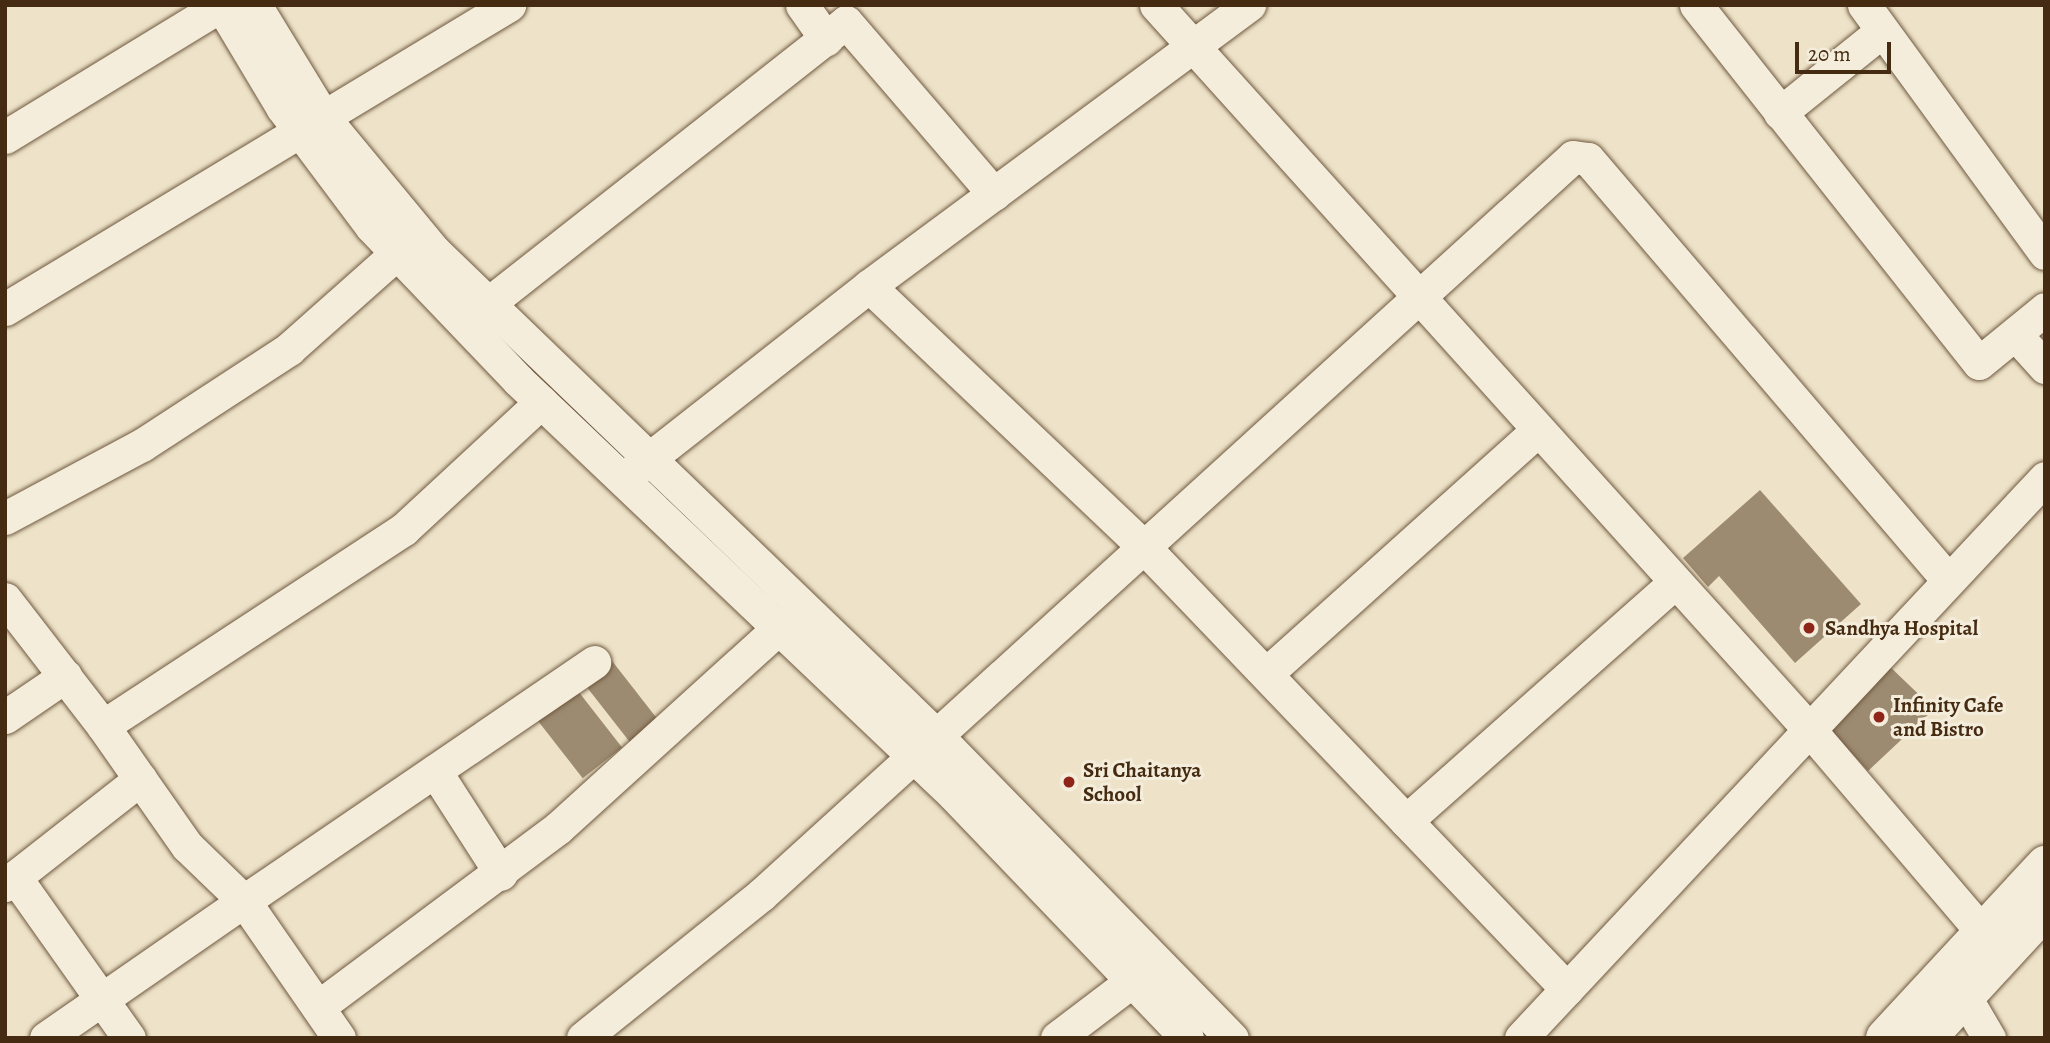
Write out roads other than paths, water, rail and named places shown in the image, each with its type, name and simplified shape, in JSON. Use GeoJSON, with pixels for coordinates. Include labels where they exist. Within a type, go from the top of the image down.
{"type":"FeatureCollection","features":[{"type":"Feature","properties":{"kind":"street"},"geometry":{"type":"LineString","coordinates":[[5,137],[221,5],[311,124],[397,253],[541,402],[635,470],[1232,1038]]}},
{"type":"Feature","properties":{"kind":"street"},"geometry":{"type":"LineString","coordinates":[[255,5],[311,124],[434,251],[489,303],[635,470],[780,627],[924,745],[1132,981],[1187,1038]]}},
{"type":"Feature","properties":{"kind":"street"},"geometry":{"type":"LineString","coordinates":[[802,5],[826,39]]}},
{"type":"Feature","properties":{"kind":"street"},"geometry":{"type":"LineString","coordinates":[[1156,5],[1808,728],[1993,943]]}},
{"type":"Feature","properties":{"kind":"street"},"geometry":{"type":"LineString","coordinates":[[635,470],[869,286],[1250,5]]}},
{"type":"Feature","properties":{"kind":"street"},"geometry":{"type":"LineString","coordinates":[[1696,5],[1979,363],[2045,309]]}},
{"type":"Feature","properties":{"kind":"street"},"geometry":{"type":"LineString","coordinates":[[5,309],[311,124],[493,10]]}},
{"type":"Feature","properties":{"kind":"street"},"geometry":{"type":"LineString","coordinates":[[1780,113],[1873,18],[2045,253]]}},
{"type":"Feature","properties":{"kind":"street"},"geometry":{"type":"LineString","coordinates":[[489,303],[846,22],[994,194]]}},
{"type":"Feature","properties":{"kind":"street"},"geometry":{"type":"LineString","coordinates":[[583,1038],[761,895],[1141,544],[1420,299],[1566,161],[1588,159],[1948,580]]}},
{"type":"Feature","properties":{"kind":"street"},"geometry":{"type":"LineString","coordinates":[[5,518],[142,445],[289,349],[397,253]]}},
{"type":"Feature","properties":{"kind":"street"},"geometry":{"type":"LineString","coordinates":[[869,286],[1141,544],[1567,989]]}},
{"type":"Feature","properties":{"kind":"street"},"geometry":{"type":"LineString","coordinates":[[2015,334],[2045,367]]}},
{"type":"Feature","properties":{"kind":"street"},"geometry":{"type":"LineString","coordinates":[[103,726],[404,529],[541,402]]}},
{"type":"Feature","properties":{"kind":"street"},"geometry":{"type":"LineString","coordinates":[[1266,674],[1538,430]]}},
{"type":"Feature","properties":{"kind":"street"},"geometry":{"type":"LineString","coordinates":[[1521,1038],[1808,728],[2045,478]]}},
{"type":"Feature","properties":{"kind":"street"},"geometry":{"type":"LineString","coordinates":[[1406,821],[1675,582]]}},
{"type":"Feature","properties":{"kind":"street"},"geometry":{"type":"LineString","coordinates":[[5,599],[103,726],[187,846],[244,901],[339,1038]]}},
{"type":"Feature","properties":{"kind":"street"},"geometry":{"type":"LineString","coordinates":[[318,1007],[501,874],[780,627]]}},
{"type":"Feature","properties":{"kind":"street"},"geometry":{"type":"LineString","coordinates":[[46,1038],[100,998],[594,662]]}},
{"type":"Feature","properties":{"kind":"street"},"geometry":{"type":"LineString","coordinates":[[5,717],[65,676]]}},
{"type":"Feature","properties":{"kind":"street"},"geometry":{"type":"LineString","coordinates":[[435,771],[501,874]]}},
{"type":"Feature","properties":{"kind":"street"},"geometry":{"type":"LineString","coordinates":[[129,1038],[10,881],[140,779]]}},
{"type":"Feature","properties":{"kind":"street"},"geometry":{"type":"LineString","coordinates":[[1927,1038],[1965,997],[1993,943],[2045,865]]}},
{"type":"Feature","properties":{"kind":"street"},"geometry":{"type":"LineString","coordinates":[[1885,1038],[1993,943],[2045,910]]}},
{"type":"Feature","properties":{"kind":"street"},"geometry":{"type":"LineString","coordinates":[[1057,1038],[1132,981]]}},
{"type":"Feature","properties":{"kind":"street"},"geometry":{"type":"LineString","coordinates":[[1965,997],[1989,1038]]}},
{"type":"Feature","properties":{"kind":"place","name":"Sandhya Hospital"},"geometry":{"type":"Point","coordinates":[1809,628]}},
{"type":"Feature","properties":{"kind":"place","name":"Infinity Cafe and Bistro"},"geometry":{"type":"Point","coordinates":[1879,717]}},
{"type":"Feature","properties":{"kind":"place","name":"Sri Chaitanya School"},"geometry":{"type":"Point","coordinates":[1069,782]}}]}
